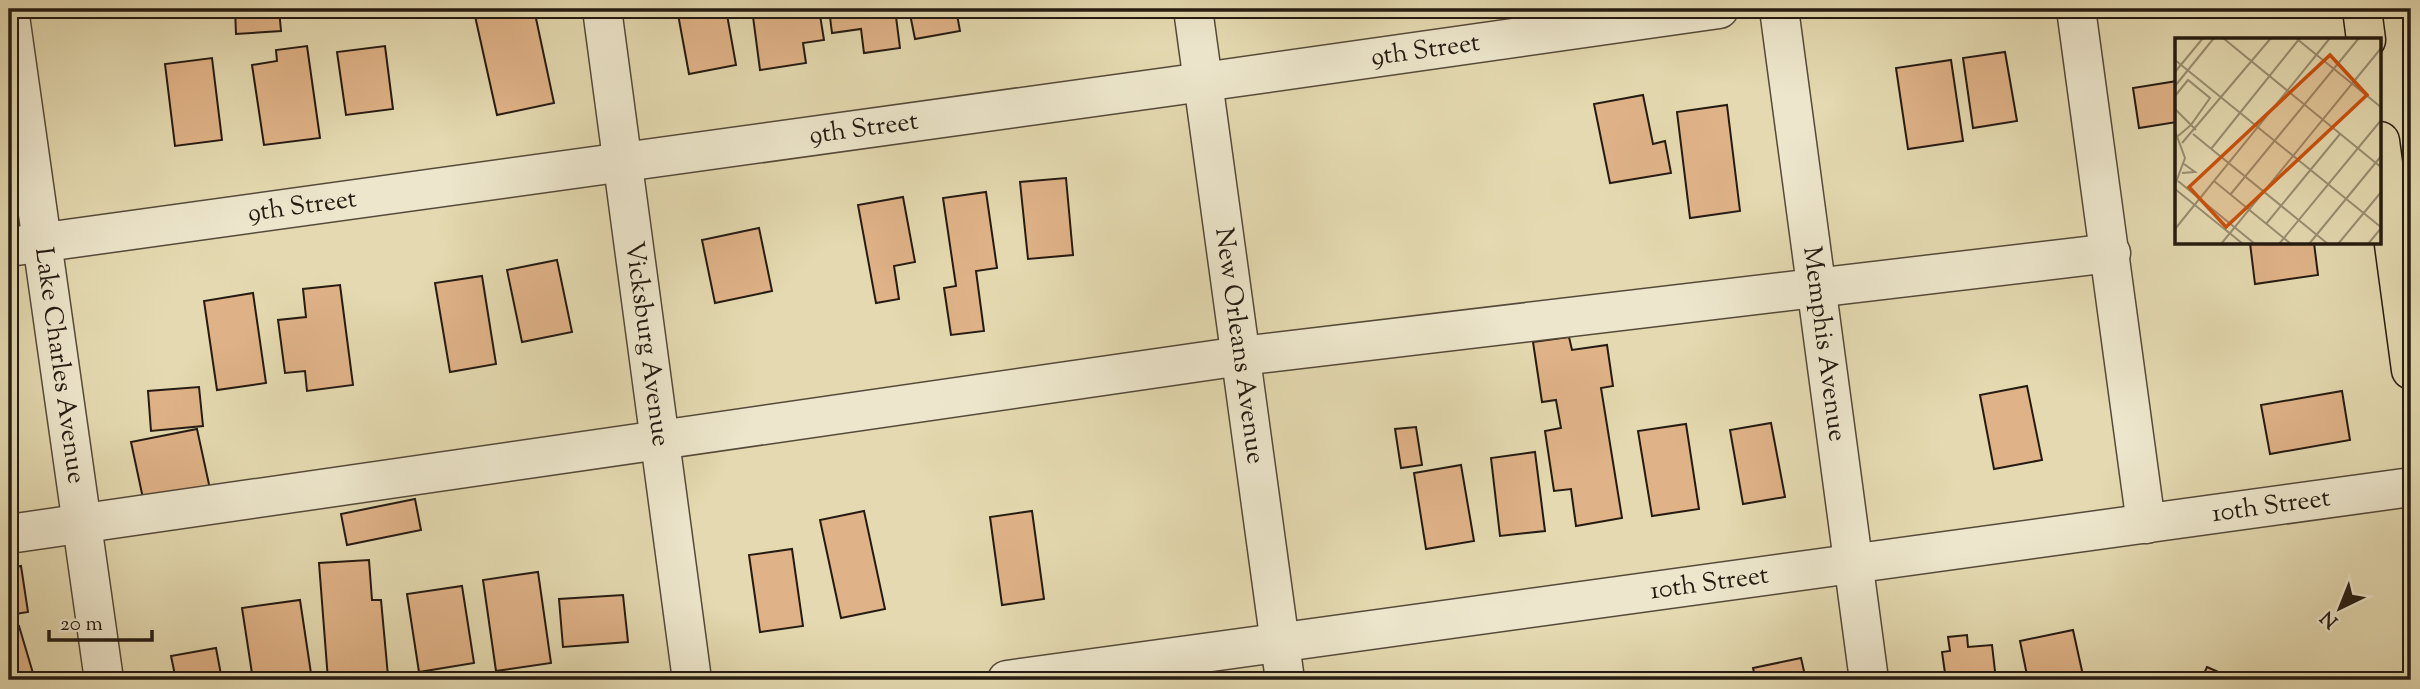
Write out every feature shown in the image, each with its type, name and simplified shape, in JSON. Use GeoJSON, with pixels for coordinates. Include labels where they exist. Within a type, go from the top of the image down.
{"type":"FeatureCollection","features":[{"type":"Feature","properties":{"kind":"main road"},"geometry":{"type":"LineString","coordinates":[[2362,9],[2366,38]]}},
{"type":"Feature","properties":{"kind":"main road"},"geometry":{"type":"LineString","coordinates":[[2382,156],[2411,370]]}},
{"type":"Feature","properties":{"kind":"street","name":"Lake Charles Avenue"},"geometry":{"type":"LineString","coordinates":[[9,9],[25,245],[81,524],[104,680]]}},
{"type":"Feature","properties":{"kind":"street","name":"Vicksburg Avenue"},"geometry":{"type":"LineString","coordinates":[[601,9],[692,680]]}},
{"type":"Feature","properties":{"kind":"street","name":"New Orleans Avenue"},"geometry":{"type":"LineString","coordinates":[[1193,9],[1285,680]]}},
{"type":"Feature","properties":{"kind":"street","name":"9th Street"},"geometry":{"type":"LineString","coordinates":[[25,245],[1719,9]]}},
{"type":"Feature","properties":{"kind":"street","name":"Memphis Avenue"},"geometry":{"type":"LineString","coordinates":[[1779,9],[1870,680]]}},
{"type":"Feature","properties":{"kind":"street"},"geometry":{"type":"LineString","coordinates":[[2076,9],[2146,524]]}},
{"type":"Feature","properties":{"kind":"street"},"geometry":{"type":"LineString","coordinates":[[9,534],[1241,356],[2111,254]]}},
{"type":"Feature","properties":{"kind":"street","name":"10th Street"},"geometry":{"type":"LineString","coordinates":[[1007,680],[2411,487]]}},
{"type":"Feature","properties":{"kind":"building"},"geometry":{"type":"Polygon","coordinates":[[[235,9],[279,9],[281,31],[236,34],[235,9]]]}},
{"type":"Feature","properties":{"kind":"building"},"geometry":{"type":"Polygon","coordinates":[[[511,9],[534,9],[554,103],[497,115],[475,16],[511,9]]]}},
{"type":"Feature","properties":{"kind":"building"},"geometry":{"type":"Polygon","coordinates":[[[677,9],[726,9],[736,65],[689,74],[677,9]]]}},
{"type":"Feature","properties":{"kind":"building"},"geometry":{"type":"Polygon","coordinates":[[[752,9],[819,9],[824,40],[803,43],[806,63],[760,70],[752,9]]]}},
{"type":"Feature","properties":{"kind":"building"},"geometry":{"type":"Polygon","coordinates":[[[829,9],[895,9],[900,48],[864,53],[861,29],[832,33],[829,9]]]}},
{"type":"Feature","properties":{"kind":"building"},"geometry":{"type":"Polygon","coordinates":[[[909,9],[956,9],[960,31],[915,39],[909,9]]]}},
{"type":"Feature","properties":{"kind":"building"},"geometry":{"type":"Polygon","coordinates":[[[307,46],[320,138],[264,145],[252,65],[277,61],[276,50],[307,46]]]}},
{"type":"Feature","properties":{"kind":"building"},"geometry":{"type":"Polygon","coordinates":[[[385,46],[393,109],[346,115],[337,52],[385,46]]]}},
{"type":"Feature","properties":{"kind":"building"},"geometry":{"type":"Polygon","coordinates":[[[2005,52],[2017,121],[1973,128],[1963,58],[2005,52]]]}},
{"type":"Feature","properties":{"kind":"building"},"geometry":{"type":"Polygon","coordinates":[[[212,58],[222,140],[175,146],[165,64],[212,58]]]}},
{"type":"Feature","properties":{"kind":"building"},"geometry":{"type":"Polygon","coordinates":[[[1951,60],[1963,141],[1908,149],[1896,68],[1951,60]]]}},
{"type":"Feature","properties":{"kind":"building"},"geometry":{"type":"Polygon","coordinates":[[[2175,81],[2175,122],[2139,128],[2133,88],[2175,81]]]}},
{"type":"Feature","properties":{"kind":"building"},"geometry":{"type":"Polygon","coordinates":[[[1643,95],[1653,144],[1665,141],[1671,173],[1610,183],[1594,104],[1643,95]]]}},
{"type":"Feature","properties":{"kind":"building"},"geometry":{"type":"Polygon","coordinates":[[[1727,105],[1740,211],[1690,218],[1677,112],[1727,105]]]}},
{"type":"Feature","properties":{"kind":"building"},"geometry":{"type":"Polygon","coordinates":[[[1066,178],[1073,255],[1028,259],[1020,182],[1066,178]]]}},
{"type":"Feature","properties":{"kind":"building"},"geometry":{"type":"Polygon","coordinates":[[[986,192],[997,268],[976,271],[984,331],[951,335],[944,288],[956,286],[943,198],[986,192]]]}},
{"type":"Feature","properties":{"kind":"building"},"geometry":{"type":"Polygon","coordinates":[[[903,197],[915,262],[894,266],[899,299],[876,303],[858,205],[903,197]]]}},
{"type":"Feature","properties":{"kind":"building"},"geometry":{"type":"Polygon","coordinates":[[[759,228],[772,291],[715,303],[702,240],[759,228]]]}},
{"type":"Feature","properties":{"kind":"building"},"geometry":{"type":"Polygon","coordinates":[[[2250,245],[2314,245],[2318,275],[2255,284],[2250,245]]]}},
{"type":"Feature","properties":{"kind":"building"},"geometry":{"type":"Polygon","coordinates":[[[557,260],[572,332],[522,342],[507,270],[557,260]]]}},
{"type":"Feature","properties":{"kind":"building"},"geometry":{"type":"Polygon","coordinates":[[[482,276],[496,364],[450,372],[435,283],[482,276]]]}},
{"type":"Feature","properties":{"kind":"building"},"geometry":{"type":"Polygon","coordinates":[[[340,285],[353,385],[307,391],[305,371],[285,373],[278,320],[306,317],[303,289],[340,285]]]}},
{"type":"Feature","properties":{"kind":"building"},"geometry":{"type":"Polygon","coordinates":[[[253,293],[266,383],[217,390],[204,301],[253,293]]]}},
{"type":"Feature","properties":{"kind":"building"},"geometry":{"type":"Polygon","coordinates":[[[1569,337],[1572,350],[1607,345],[1613,386],[1601,388],[1622,518],[1576,526],[1571,489],[1554,491],[1545,431],[1561,428],[1556,400],[1542,402],[1533,342],[1569,337]]]}},
{"type":"Feature","properties":{"kind":"building"},"geometry":{"type":"Polygon","coordinates":[[[2027,386],[2042,460],[1994,469],[1980,395],[2027,386]]]}},
{"type":"Feature","properties":{"kind":"building"},"geometry":{"type":"Polygon","coordinates":[[[199,387],[203,426],[151,431],[148,391],[199,387]]]}},
{"type":"Feature","properties":{"kind":"building"},"geometry":{"type":"Polygon","coordinates":[[[2342,391],[2350,440],[2270,454],[2261,405],[2342,391]]]}},
{"type":"Feature","properties":{"kind":"building"},"geometry":{"type":"Polygon","coordinates":[[[1771,423],[1785,497],[1743,504],[1730,430],[1771,423]]]}},
{"type":"Feature","properties":{"kind":"building"},"geometry":{"type":"Polygon","coordinates":[[[1686,424],[1699,509],[1652,516],[1638,431],[1686,424]]]}},
{"type":"Feature","properties":{"kind":"building"},"geometry":{"type":"Polygon","coordinates":[[[1416,427],[1422,465],[1401,468],[1395,429],[1416,427]]]}},
{"type":"Feature","properties":{"kind":"building"},"geometry":{"type":"Polygon","coordinates":[[[197,429],[210,489],[144,503],[131,442],[197,429]]]}},
{"type":"Feature","properties":{"kind":"building"},"geometry":{"type":"Polygon","coordinates":[[[1535,452],[1545,531],[1500,536],[1491,458],[1535,452]]]}},
{"type":"Feature","properties":{"kind":"building"},"geometry":{"type":"Polygon","coordinates":[[[1461,465],[1474,541],[1426,549],[1414,473],[1461,465]]]}},
{"type":"Feature","properties":{"kind":"building"},"geometry":{"type":"Polygon","coordinates":[[[415,499],[421,530],[347,545],[341,514],[415,499]]]}},
{"type":"Feature","properties":{"kind":"building"},"geometry":{"type":"Polygon","coordinates":[[[864,511],[885,609],[841,618],[820,520],[864,511]]]}},
{"type":"Feature","properties":{"kind":"building"},"geometry":{"type":"Polygon","coordinates":[[[1032,511],[1044,599],[1002,605],[990,517],[1032,511]]]}},
{"type":"Feature","properties":{"kind":"building"},"geometry":{"type":"Polygon","coordinates":[[[792,549],[803,626],[760,632],[749,555],[792,549]]]}},
{"type":"Feature","properties":{"kind":"building"},"geometry":{"type":"Polygon","coordinates":[[[369,560],[372,600],[381,600],[388,676],[328,680],[319,563],[369,560]]]}},
{"type":"Feature","properties":{"kind":"building"},"geometry":{"type":"Polygon","coordinates":[[[21,566],[28,612],[9,615],[9,568],[21,566]]]}},
{"type":"Feature","properties":{"kind":"building"},"geometry":{"type":"Polygon","coordinates":[[[538,572],[551,663],[496,671],[483,580],[538,572]]]}},
{"type":"Feature","properties":{"kind":"building"},"geometry":{"type":"Polygon","coordinates":[[[462,586],[474,663],[419,672],[407,594],[462,586]]]}},
{"type":"Feature","properties":{"kind":"building"},"geometry":{"type":"Polygon","coordinates":[[[623,595],[628,642],[563,647],[559,599],[623,595]]]}},
{"type":"Feature","properties":{"kind":"building"},"geometry":{"type":"Polygon","coordinates":[[[300,600],[312,680],[253,680],[242,608],[300,600]]]}},
{"type":"Feature","properties":{"kind":"building"},"geometry":{"type":"Polygon","coordinates":[[[19,626],[35,680],[9,680],[9,629],[19,626]]]}},
{"type":"Feature","properties":{"kind":"building"},"geometry":{"type":"Polygon","coordinates":[[[2073,630],[2084,680],[2028,680],[2020,641],[2073,630]]]}},
{"type":"Feature","properties":{"kind":"building"},"geometry":{"type":"Polygon","coordinates":[[[1967,635],[1968,647],[1992,645],[1996,680],[1946,680],[1942,652],[1950,651],[1948,637],[1967,635]]]}},
{"type":"Feature","properties":{"kind":"building"},"geometry":{"type":"Polygon","coordinates":[[[216,648],[222,680],[176,680],[171,656],[216,648]]]}},
{"type":"Feature","properties":{"kind":"building"},"geometry":{"type":"Polygon","coordinates":[[[1801,658],[1806,680],[1756,680],[1753,668],[1801,658]]]}},
{"type":"Feature","properties":{"kind":"building"},"geometry":{"type":"Polygon","coordinates":[[[2207,667],[2223,674],[2220,680],[2201,680],[2207,667]]]}}]}
